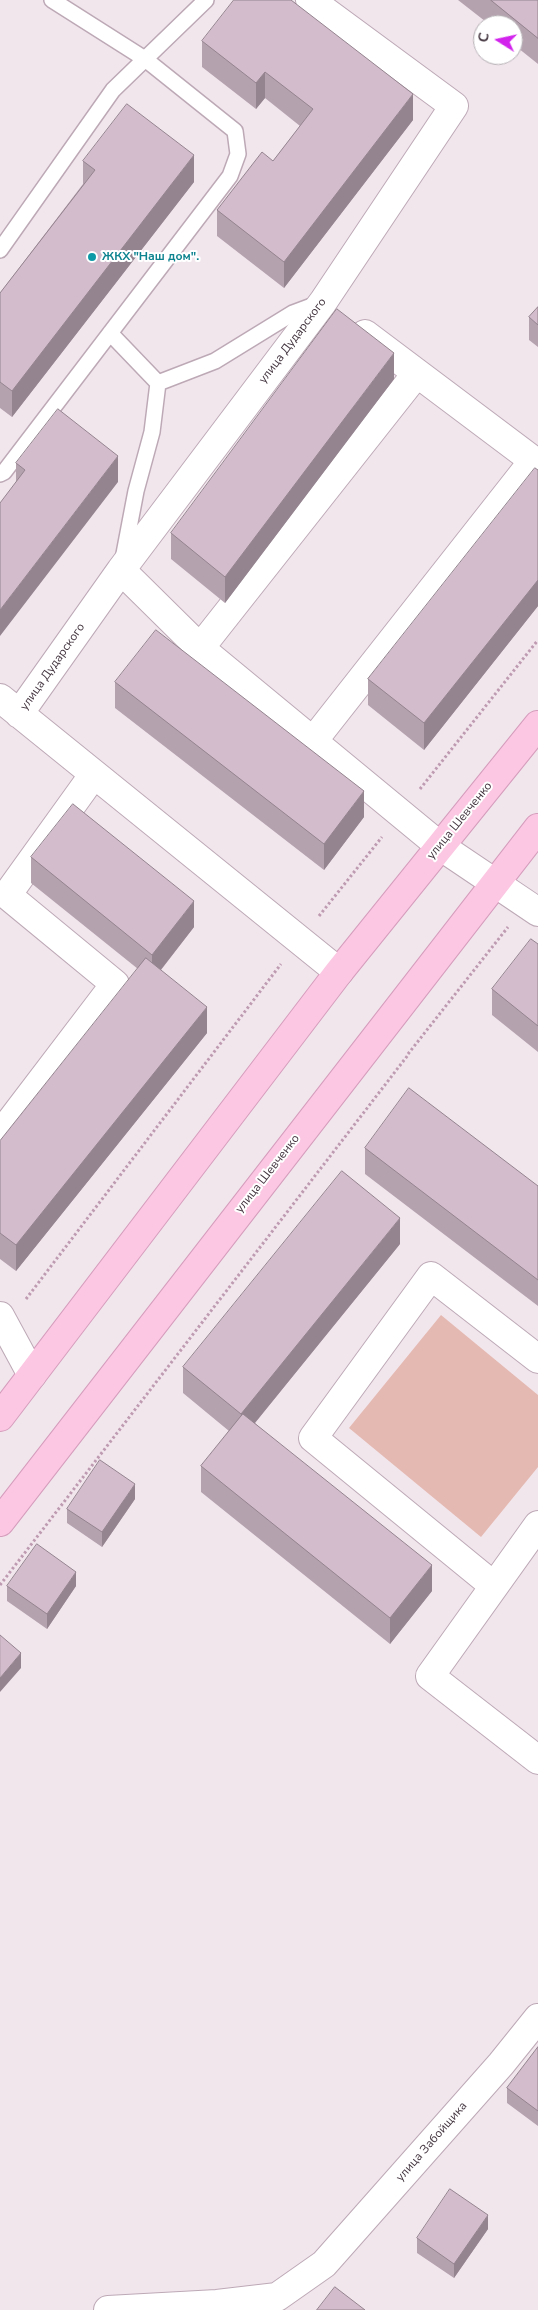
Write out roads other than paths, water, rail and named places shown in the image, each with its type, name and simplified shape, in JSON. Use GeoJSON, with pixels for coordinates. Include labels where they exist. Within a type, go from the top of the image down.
{"type":"FeatureCollection","features":[{"type":"Feature","properties":{"kind":"main road","name":"улица Шевченко"},"geometry":{"type":"LineString","coordinates":[[0,1417],[339,972],[538,725]]}},
{"type":"Feature","properties":{"kind":"main road","name":"улица Шевченко"},"geometry":{"type":"LineString","coordinates":[[0,1522],[495,881],[538,828]]}},
{"type":"Feature","properties":{"kind":"street","name":"улица Дударского"},"geometry":{"type":"LineString","coordinates":[[10,706],[121,570],[323,302],[454,106],[310,0]]}},
{"type":"Feature","properties":{"kind":"street"},"geometry":{"type":"LineString","coordinates":[[313,741],[536,462],[323,302]]}},
{"type":"Feature","properties":{"kind":"street"},"geometry":{"type":"LineString","coordinates":[[200,648],[417,373]]}},
{"type":"Feature","properties":{"kind":"street"},"geometry":{"type":"LineString","coordinates":[[121,570],[200,648],[440,846],[495,881],[538,912]]}},
{"type":"Feature","properties":{"kind":"street"},"geometry":{"type":"LineString","coordinates":[[10,706],[339,972]]}},
{"type":"Feature","properties":{"kind":"street"},"geometry":{"type":"LineString","coordinates":[[0,1136],[116,984],[7,895],[94,774]]}},
{"type":"Feature","properties":{"kind":"street"},"geometry":{"type":"LineString","coordinates":[[494,1586],[313,1438],[432,1276],[538,1359]]}},
{"type":"Feature","properties":{"kind":"street"},"geometry":{"type":"LineString","coordinates":[[3,1321],[32,1375]]}},
{"type":"Feature","properties":{"kind":"street"},"geometry":{"type":"LineString","coordinates":[[538,1525],[430,1676],[538,1760]]}},
{"type":"Feature","properties":{"kind":"street","name":"улица Забойщика"},"geometry":{"type":"LineString","coordinates":[[278,2303],[324,2264],[501,2064],[538,2018]]}},
{"type":"Feature","properties":{"kind":"street"},"geometry":{"type":"LineString","coordinates":[[108,2310],[217,2304],[278,2303]]}},
{"type":"Feature","properties":{"kind":"lane"},"geometry":{"type":"LineString","coordinates":[[0,474],[4,472],[230,176],[238,154],[235,131],[144,59],[52,0]]}},
{"type":"Feature","properties":{"kind":"lane"},"geometry":{"type":"LineString","coordinates":[[0,250],[113,90],[206,0]]}},
{"type":"Feature","properties":{"kind":"lane"},"geometry":{"type":"LineString","coordinates":[[158,383],[215,361],[293,313],[323,302]]}},
{"type":"Feature","properties":{"kind":"lane"},"geometry":{"type":"LineString","coordinates":[[110,333],[158,383]]}},
{"type":"Feature","properties":{"kind":"lane"},"geometry":{"type":"LineString","coordinates":[[121,570],[136,491],[152,432],[158,383]]}},
{"type":"Feature","properties":{"kind":"place","name":"ЖКХ \"Наш дом\"."},"geometry":{"type":"Point","coordinates":[92,257]}}]}
